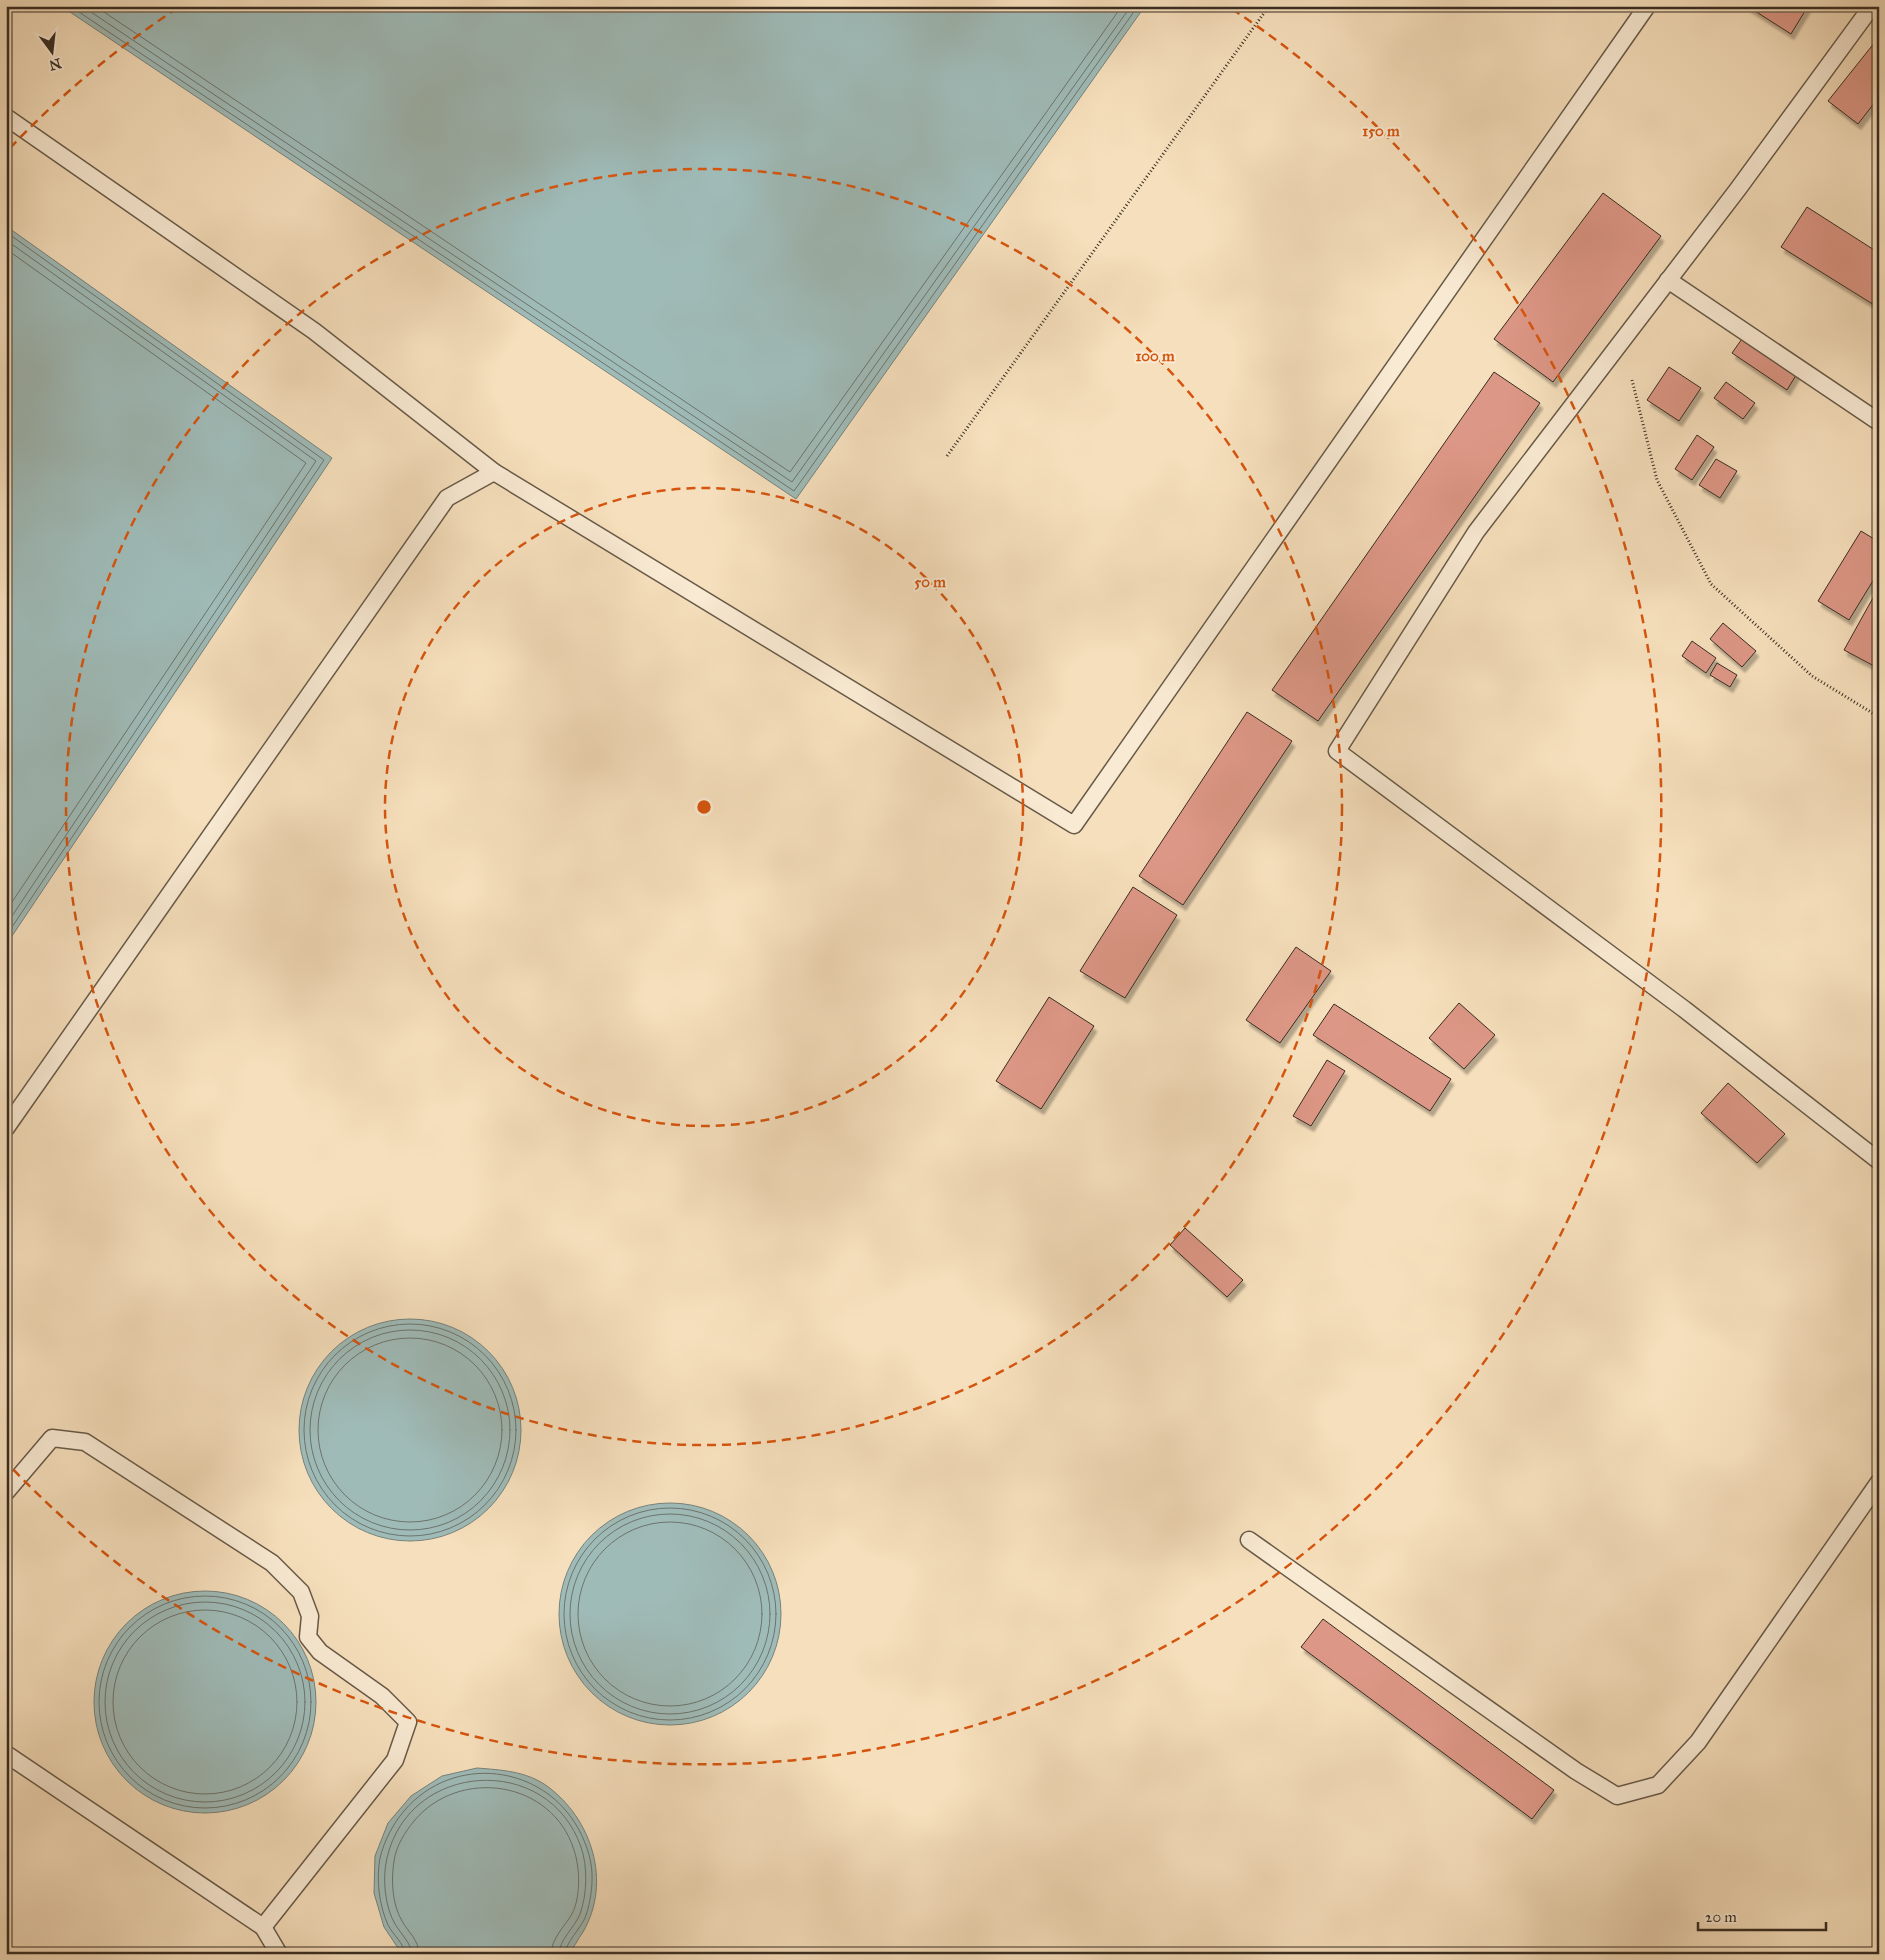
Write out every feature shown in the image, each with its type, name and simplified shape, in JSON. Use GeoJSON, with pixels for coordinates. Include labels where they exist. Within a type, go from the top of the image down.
{"type":"FeatureCollection","features":[{"type":"Feature","properties":{"kind":"lane"},"geometry":{"type":"LineString","coordinates":[[6,117],[314,331],[494,472],[1074,825],[1646,6]]}},
{"type":"Feature","properties":{"kind":"lane"},"geometry":{"type":"LineString","coordinates":[[1872,6],[1668,280],[1476,532],[1337,751],[1684,1009],[1879,1161]]}},
{"type":"Feature","properties":{"kind":"lane"},"geometry":{"type":"LineString","coordinates":[[1668,280],[1879,422]]}},
{"type":"Feature","properties":{"kind":"lane"},"geometry":{"type":"LineString","coordinates":[[6,1128],[448,498],[494,472]]}},
{"type":"Feature","properties":{"kind":"lane"},"geometry":{"type":"LineString","coordinates":[[6,1492],[52,1438],[85,1442],[272,1563],[301,1592],[310,1616],[308,1637],[320,1652],[382,1696],[408,1722],[395,1760],[263,1927]]}},
{"type":"Feature","properties":{"kind":"lane"},"geometry":{"type":"LineString","coordinates":[[1249,1540],[1576,1771],[1617,1796],[1658,1785],[1698,1742],[1879,1482]]}},
{"type":"Feature","properties":{"kind":"lane"},"geometry":{"type":"LineString","coordinates":[[6,1754],[263,1927],[279,1954]]}},
{"type":"Feature","properties":{"kind":"path"},"geometry":{"type":"LineString","coordinates":[[947,456],[1269,6]]}},
{"type":"Feature","properties":{"kind":"path"},"geometry":{"type":"LineString","coordinates":[[1622,340],[1657,480],[1711,584],[1812,676],[1879,717]]}},
{"type":"Feature","properties":{"kind":"water"},"geometry":{"type":"Polygon","coordinates":[[[61,6],[1145,6],[796,499],[61,6]]]}},
{"type":"Feature","properties":{"kind":"water"},"geometry":{"type":"Polygon","coordinates":[[[6,226],[332,458],[6,945],[6,226]]]}},
{"type":"Feature","properties":{"kind":"water"},"geometry":{"type":"Polygon","coordinates":[[[399,1319],[421,1319],[453,1327],[489,1351],[513,1387],[519,1408],[521,1430],[519,1452],[513,1473],[489,1509],[453,1533],[421,1541],[399,1541],[367,1533],[339,1516],[324,1501],[307,1473],[299,1441],[299,1419],[307,1387],[324,1359],[339,1344],[367,1327],[399,1319]]]}},
{"type":"Feature","properties":{"kind":"water"},"geometry":{"type":"Polygon","coordinates":[[[659,1503],[681,1503],[713,1511],[749,1535],[773,1571],[779,1592],[781,1614],[779,1636],[773,1657],[749,1693],[713,1717],[681,1725],[659,1725],[627,1717],[599,1700],[584,1685],[567,1657],[559,1625],[559,1603],[567,1571],[584,1543],[599,1528],[627,1511],[659,1503]]]}},
{"type":"Feature","properties":{"kind":"water"},"geometry":{"type":"Polygon","coordinates":[[[194,1591],[216,1591],[248,1599],[284,1623],[308,1659],[314,1680],[316,1702],[314,1724],[308,1745],[284,1781],[248,1805],[216,1813],[194,1813],[162,1805],[134,1788],[119,1773],[102,1745],[94,1713],[94,1691],[102,1659],[119,1631],[134,1616],[162,1599],[194,1591]]]}},
{"type":"Feature","properties":{"kind":"water"},"geometry":{"type":"Polygon","coordinates":[[[477,1768],[513,1772],[539,1781],[563,1800],[576,1816],[586,1834],[593,1853],[596,1893],[592,1913],[583,1932],[568,1954],[402,1954],[384,1927],[374,1893],[375,1856],[388,1823],[411,1796],[442,1776],[477,1768]]]}},
{"type":"Feature","properties":{"kind":"building"},"geometry":{"type":"Polygon","coordinates":[[[1747,6],[1808,6],[1791,34],[1747,6]]]}},
{"type":"Feature","properties":{"kind":"building"},"geometry":{"type":"Polygon","coordinates":[[[1879,37],[1879,97],[1858,124],[1828,101],[1879,37]]]}},
{"type":"Feature","properties":{"kind":"building"},"geometry":{"type":"Polygon","coordinates":[[[1603,193],[1661,236],[1553,382],[1494,339],[1603,193]]]}},
{"type":"Feature","properties":{"kind":"building"},"geometry":{"type":"Polygon","coordinates":[[[1807,207],[1879,253],[1879,308],[1781,247],[1807,207]]]}},
{"type":"Feature","properties":{"kind":"building"},"geometry":{"type":"Polygon","coordinates":[[[1744,336],[1798,372],[1787,390],[1732,353],[1744,336]]]}},
{"type":"Feature","properties":{"kind":"building"},"geometry":{"type":"Polygon","coordinates":[[[1669,367],[1701,388],[1679,421],[1647,400],[1669,367]]]}},
{"type":"Feature","properties":{"kind":"building"},"geometry":{"type":"Polygon","coordinates":[[[1494,372],[1540,403],[1318,721],[1272,690],[1494,372]]]}},
{"type":"Feature","properties":{"kind":"building"},"geometry":{"type":"Polygon","coordinates":[[[1726,382],[1755,403],[1743,419],[1714,398],[1726,382]]]}},
{"type":"Feature","properties":{"kind":"building"},"geometry":{"type":"Polygon","coordinates":[[[1697,435],[1714,447],[1692,480],[1675,469],[1697,435]]]}},
{"type":"Feature","properties":{"kind":"building"},"geometry":{"type":"Polygon","coordinates":[[[1716,459],[1737,471],[1720,498],[1699,485],[1716,459]]]}},
{"type":"Feature","properties":{"kind":"building"},"geometry":{"type":"Polygon","coordinates":[[[1861,531],[1879,542],[1879,571],[1849,620],[1818,601],[1861,531]]]}},
{"type":"Feature","properties":{"kind":"building"},"geometry":{"type":"Polygon","coordinates":[[[1879,587],[1879,663],[1876,667],[1844,650],[1879,587]]]}},
{"type":"Feature","properties":{"kind":"building"},"geometry":{"type":"Polygon","coordinates":[[[1723,623],[1756,651],[1742,667],[1710,639],[1723,623]]]}},
{"type":"Feature","properties":{"kind":"building"},"geometry":{"type":"Polygon","coordinates":[[[1692,641],[1716,658],[1706,673],[1682,656],[1692,641]]]}},
{"type":"Feature","properties":{"kind":"building"},"geometry":{"type":"Polygon","coordinates":[[[1717,663],[1737,675],[1730,687],[1710,675],[1717,663]]]}},
{"type":"Feature","properties":{"kind":"building"},"geometry":{"type":"Polygon","coordinates":[[[1247,712],[1292,741],[1183,905],[1139,876],[1247,712]]]}},
{"type":"Feature","properties":{"kind":"building"},"geometry":{"type":"Polygon","coordinates":[[[1133,887],[1177,915],[1125,998],[1080,971],[1133,887]]]}},
{"type":"Feature","properties":{"kind":"building"},"geometry":{"type":"Polygon","coordinates":[[[1296,947],[1331,971],[1280,1043],[1246,1020],[1296,947]]]}},
{"type":"Feature","properties":{"kind":"building"},"geometry":{"type":"Polygon","coordinates":[[[1049,997],[1094,1026],[1041,1109],[996,1081],[1049,997]]]}},
{"type":"Feature","properties":{"kind":"building"},"geometry":{"type":"Polygon","coordinates":[[[1459,1003],[1495,1035],[1464,1069],[1429,1038],[1459,1003]]]}},
{"type":"Feature","properties":{"kind":"building"},"geometry":{"type":"Polygon","coordinates":[[[1334,1004],[1451,1079],[1430,1111],[1313,1035],[1334,1004]]]}},
{"type":"Feature","properties":{"kind":"building"},"geometry":{"type":"Polygon","coordinates":[[[1327,1060],[1345,1071],[1311,1126],[1293,1116],[1327,1060]]]}},
{"type":"Feature","properties":{"kind":"building"},"geometry":{"type":"Polygon","coordinates":[[[1728,1083],[1785,1134],[1757,1163],[1701,1113],[1728,1083]]]}},
{"type":"Feature","properties":{"kind":"building"},"geometry":{"type":"Polygon","coordinates":[[[1185,1228],[1243,1280],[1227,1297],[1170,1245],[1185,1228]]]}},
{"type":"Feature","properties":{"kind":"building"},"geometry":{"type":"Polygon","coordinates":[[[1323,1619],[1554,1790],[1532,1819],[1301,1647],[1323,1619]]]}}]}
